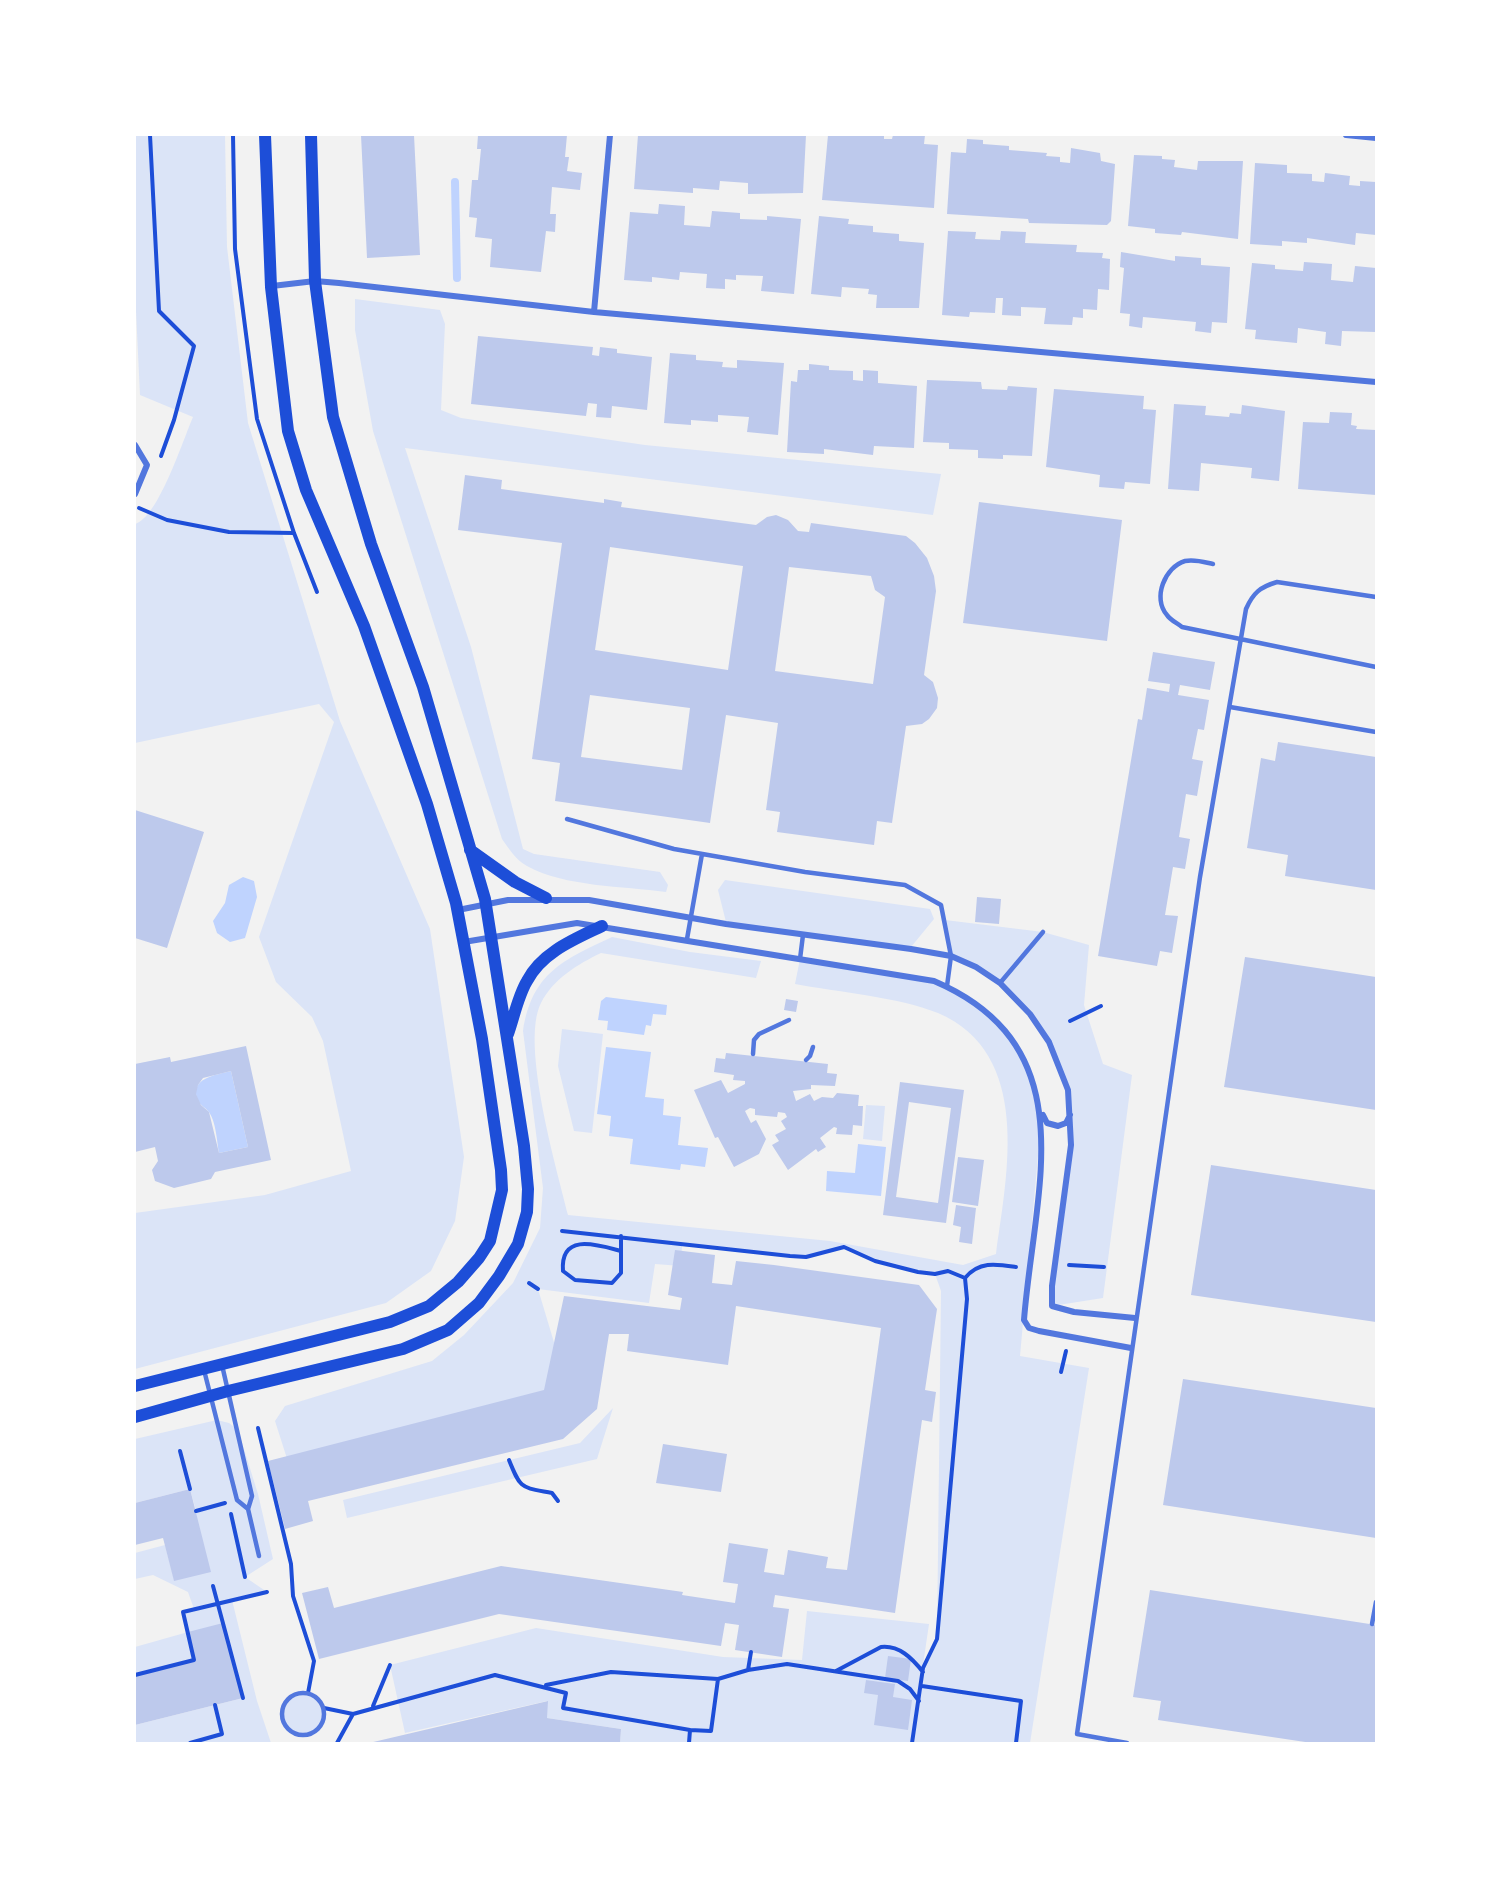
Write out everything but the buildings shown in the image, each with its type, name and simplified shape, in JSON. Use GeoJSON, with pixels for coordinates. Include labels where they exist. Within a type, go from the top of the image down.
{"type":"FeatureCollection","features":[{"type":"Feature","properties":{"kind":"main road"},"geometry":{"type":"LineString","coordinates":[[135,1386],[390,1322],[429,1306],[458,1282],[490,1241],[502,1190],[482,1039],[457,910],[427,804],[363,626],[295,457],[281,379],[271,286],[264,135]]}},
{"type":"Feature","properties":{"kind":"main road"},"geometry":{"type":"LineString","coordinates":[[135,1417],[228,1391],[403,1349],[448,1330],[479,1303],[499,1276],[518,1244],[526,1212],[528,1189],[524,1146],[492,936],[485,904],[423,687],[371,544],[333,417],[315,281],[311,135]]}},
{"type":"Feature","properties":{"kind":"main road"},"geometry":{"type":"LineString","coordinates":[[470,850],[515,882],[546,898]]}},
{"type":"Feature","properties":{"kind":"main road"},"geometry":{"type":"LineString","coordinates":[[507,1035],[527,981],[543,960],[566,944],[602,926]]}},
{"type":"Feature","properties":{"kind":"street"},"geometry":{"type":"LineString","coordinates":[[594,312],[610,135]]}},
{"type":"Feature","properties":{"kind":"street"},"geometry":{"type":"LineString","coordinates":[[1346,135],[1376,138]]}},
{"type":"Feature","properties":{"kind":"street"},"geometry":{"type":"LineString","coordinates":[[271,286],[315,281],[594,312],[1376,382]]}},
{"type":"Feature","properties":{"kind":"street"},"geometry":{"type":"LineString","coordinates":[[135,445],[147,465],[135,494]]}},
{"type":"Feature","properties":{"kind":"street"},"geometry":{"type":"LineString","coordinates":[[457,910],[508,900],[546,898],[589,900],[951,957],[976,967],[1000,983],[1030,1014],[1049,1042],[1064,1075],[1071,1109],[1071,1145],[1052,1286],[1052,1306],[1074,1312],[1135,1318]]}},
{"type":"Feature","properties":{"kind":"street"},"geometry":{"type":"LineString","coordinates":[[463,942],[577,922],[934,981],[982,1007],[1004,1029],[1019,1051],[1038,1098],[1044,1120],[1052,1125],[1066,1123],[1071,1109]]}},
{"type":"Feature","properties":{"kind":"street"},"geometry":{"type":"LineString","coordinates":[[1038,1098],[1042,1122],[1041,1158],[1024,1320],[1029,1328],[1131,1348]]}},
{"type":"Feature","properties":{"kind":"lane"},"geometry":{"type":"LineString","coordinates":[[1214,564],[1189,561],[1169,571],[1161,588],[1160,602],[1166,615],[1182,627],[1376,667]]}},
{"type":"Feature","properties":{"kind":"lane"},"geometry":{"type":"LineString","coordinates":[[1126,1743],[1077,1734],[1200,877],[1245,609],[1253,594],[1263,586],[1277,582],[1376,597]]}},
{"type":"Feature","properties":{"kind":"lane"},"geometry":{"type":"LineString","coordinates":[[1230,706],[1376,732]]}},
{"type":"Feature","properties":{"kind":"lane"},"geometry":{"type":"LineString","coordinates":[[567,819],[674,849],[806,872],[905,885],[941,905],[951,957],[947,986]]}},
{"type":"Feature","properties":{"kind":"lane"},"geometry":{"type":"LineString","coordinates":[[687,939],[702,854]]}},
{"type":"Feature","properties":{"kind":"lane"},"geometry":{"type":"LineString","coordinates":[[1000,983],[1043,932]]}},
{"type":"Feature","properties":{"kind":"lane"},"geometry":{"type":"LineString","coordinates":[[800,959],[803,934]]}},
{"type":"Feature","properties":{"kind":"lane"},"geometry":{"type":"LineString","coordinates":[[753,1054],[753,1040],[759,1034],[789,1020]]}},
{"type":"Feature","properties":{"kind":"lane"},"geometry":{"type":"LineString","coordinates":[[806,1060],[813,1047]]}},
{"type":"Feature","properties":{"kind":"lane"},"geometry":{"type":"LineString","coordinates":[[222,1365],[252,1496],[248,1509],[259,1556]]}},
{"type":"Feature","properties":{"kind":"lane"},"geometry":{"type":"LineString","coordinates":[[204,1370],[237,1500],[248,1509]]}},
{"type":"Feature","properties":{"kind":"lane"},"geometry":{"type":"LineString","coordinates":[[1372,1624],[1376,1602]]}},
{"type":"Feature","properties":{"kind":"lane"},"geometry":{"type":"LineString","coordinates":[[308,1693],[321,1701],[324,1708],[323,1722],[313,1733],[305,1736],[288,1730],[282,1718],[284,1704],[293,1695],[308,1693]]}},
{"type":"Feature","properties":{"kind":"path"},"geometry":{"type":"LineString","coordinates":[[150,135],[159,311],[194,346],[174,420]]}},
{"type":"Feature","properties":{"kind":"path"},"geometry":{"type":"LineString","coordinates":[[233,135],[235,249],[257,419],[294,533],[317,592]]}},
{"type":"Feature","properties":{"kind":"path"},"geometry":{"type":"LineString","coordinates":[[136,507],[167,520],[202,528],[229,532],[294,533]]}},
{"type":"Feature","properties":{"kind":"path"},"geometry":{"type":"LineString","coordinates":[[1070,1021],[1101,1006]]}},
{"type":"Feature","properties":{"kind":"path"},"geometry":{"type":"LineString","coordinates":[[562,1231],[806,1257],[844,1247],[875,1261],[918,1272],[935,1274],[948,1271],[965,1278]]}},
{"type":"Feature","properties":{"kind":"path"},"geometry":{"type":"LineString","coordinates":[[621,1236],[621,1251],[621,1272],[612,1283],[575,1280],[563,1271],[565,1256],[576,1244],[621,1251]]}},
{"type":"Feature","properties":{"kind":"path"},"geometry":{"type":"LineString","coordinates":[[912,1743],[923,1672],[937,1639],[967,1299],[965,1278],[972,1270],[986,1264],[1028,1268]]}},
{"type":"Feature","properties":{"kind":"path"},"geometry":{"type":"LineString","coordinates":[[1080,1266],[1104,1267]]}},
{"type":"Feature","properties":{"kind":"path"},"geometry":{"type":"LineString","coordinates":[[529,1283],[538,1289]]}},
{"type":"Feature","properties":{"kind":"path"},"geometry":{"type":"LineString","coordinates":[[1061,1372],[1065,1355]]}},
{"type":"Feature","properties":{"kind":"path"},"geometry":{"type":"LineString","coordinates":[[258,1428],[291,1564],[293,1596],[314,1661],[308,1693]]}},
{"type":"Feature","properties":{"kind":"path"},"geometry":{"type":"LineString","coordinates":[[180,1450],[190,1489]]}},
{"type":"Feature","properties":{"kind":"path"},"geometry":{"type":"LineString","coordinates":[[509,1460],[519,1484],[526,1488],[552,1493],[558,1501]]}},
{"type":"Feature","properties":{"kind":"path"},"geometry":{"type":"LineString","coordinates":[[196,1511],[237,1500]]}},
{"type":"Feature","properties":{"kind":"path"},"geometry":{"type":"LineString","coordinates":[[213,1586],[243,1698]]}},
{"type":"Feature","properties":{"kind":"path"},"geometry":{"type":"LineString","coordinates":[[135,1675],[194,1660],[183,1612],[267,1592]]}},
{"type":"Feature","properties":{"kind":"path"},"geometry":{"type":"LineString","coordinates":[[835,1672],[865,1658],[881,1647],[889,1646],[910,1657],[923,1672]]}},
{"type":"Feature","properties":{"kind":"path"},"geometry":{"type":"LineString","coordinates":[[748,1670],[751,1652]]}},
{"type":"Feature","properties":{"kind":"path"},"geometry":{"type":"LineString","coordinates":[[542,1686],[611,1672],[718,1679],[748,1670],[787,1664],[898,1681],[910,1689],[919,1701]]}},
{"type":"Feature","properties":{"kind":"path"},"geometry":{"type":"LineString","coordinates":[[373,1707],[390,1665]]}},
{"type":"Feature","properties":{"kind":"path"},"geometry":{"type":"LineString","coordinates":[[324,1708],[353,1714],[495,1675],[566,1693],[563,1708],[690,1730],[711,1731],[718,1679]]}},
{"type":"Feature","properties":{"kind":"path"},"geometry":{"type":"LineString","coordinates":[[922,1686],[1022,1701],[1016,1743]]}},
{"type":"Feature","properties":{"kind":"path"},"geometry":{"type":"LineString","coordinates":[[190,1743],[222,1734],[215,1705]]}},
{"type":"Feature","properties":{"kind":"path"},"geometry":{"type":"LineString","coordinates":[[337,1743],[353,1714]]}},
{"type":"Feature","properties":{"kind":"path"},"geometry":{"type":"LineString","coordinates":[[689,1743],[690,1730]]}},
{"type":"Feature","properties":{"kind":"shaded area"},"geometry":{"type":"Polygon","coordinates":[[[135,135],[225,135],[227,247],[248,423],[340,721],[430,929],[464,1157],[455,1221],[431,1271],[386,1303],[135,1369],[135,1213],[265,1195],[351,1171],[323,1041],[312,1017],[276,982],[259,937],[334,722],[319,704],[135,743],[135,524],[144,519],[161,494],[193,417],[140,395],[135,290],[135,135]]]}},
{"type":"Feature","properties":{"kind":"shaded area"},"geometry":{"type":"Polygon","coordinates":[[[355,299],[440,310],[445,324],[441,410],[461,418],[645,445],[941,474],[933,515],[405,448],[471,647],[523,849],[534,854],[660,872],[668,885],[666,892],[595,885],[542,873],[519,861],[502,839],[373,431],[355,330],[355,299]]]}},
{"type":"Feature","properties":{"kind":"shaded area"},"geometry":{"type":"Polygon","coordinates":[[[725,880],[930,909],[934,919],[911,947],[726,922],[718,890],[725,880]]]}},
{"type":"Feature","properties":{"kind":"shaded area"},"geometry":{"type":"Polygon","coordinates":[[[945,920],[1043,932],[1089,945],[1084,1005],[1103,1064],[1132,1075],[1103,1298],[1052,1306],[1069,1173],[1070,1119],[1065,1080],[1052,1049],[1032,1017],[1010,992],[994,979],[951,956],[945,920]]]}},
{"type":"Feature","properties":{"kind":"shaded area"},"geometry":{"type":"Polygon","coordinates":[[[612,937],[690,952],[761,961],[756,978],[601,953],[567,973],[546,994],[536,1022],[537,1076],[549,1139],[568,1215],[830,1241],[963,1265],[996,1254],[1008,1153],[1007,1119],[1001,1086],[989,1057],[968,1032],[938,1013],[887,999],[795,984],[800,959],[934,981],[957,991],[1004,1029],[1030,1075],[1041,1122],[1020,1356],[1089,1368],[1030,1743],[620,1743],[621,1729],[547,1718],[547,1701],[405,1733],[390,1665],[536,1628],[723,1657],[802,1660],[807,1611],[929,1624],[923,1665],[937,1638],[941,1291],[935,1274],[875,1261],[844,1247],[806,1257],[682,1246],[681,1266],[655,1264],[649,1303],[538,1289],[571,1399],[290,1468],[275,1421],[285,1406],[432,1361],[464,1335],[513,1283],[540,1228],[543,1188],[523,1031],[527,1011],[542,982],[552,971],[579,953],[612,937]]]}},
{"type":"Feature","properties":{"kind":"shaded area"},"geometry":{"type":"Polygon","coordinates":[[[562,1029],[603,1034],[592,1133],[574,1131],[558,1066],[562,1029]]]}},
{"type":"Feature","properties":{"kind":"shaded area"},"geometry":{"type":"Polygon","coordinates":[[[866,1105],[885,1106],[882,1141],[863,1139],[866,1105]]]}},
{"type":"Feature","properties":{"kind":"shaded area"},"geometry":{"type":"Polygon","coordinates":[[[613,1408],[597,1459],[347,1518],[343,1500],[580,1443],[613,1408]]]}},
{"type":"Feature","properties":{"kind":"shaded area"},"geometry":{"type":"Polygon","coordinates":[[[217,1420],[229,1423],[238,1430],[258,1494],[273,1559],[245,1577],[267,1592],[232,1600],[257,1701],[271,1743],[135,1743],[135,1725],[243,1698],[194,1660],[135,1675],[135,1647],[188,1632],[183,1612],[194,1609],[188,1592],[153,1575],[135,1579],[135,1553],[165,1545],[174,1579],[196,1511],[190,1489],[135,1503],[135,1439],[217,1420]]]}},
{"type":"Feature","properties":{"kind":"shaded area"},"geometry":{"type":"Polygon","coordinates":[[[303,1693],[311,1694],[318,1699],[323,1706],[323,1722],[318,1729],[311,1734],[303,1735],[295,1734],[288,1729],[283,1722],[282,1714],[283,1706],[288,1699],[295,1694],[303,1693]]]}},
{"type":"Feature","properties":{"kind":"water"},"geometry":{"type":"Polygon","coordinates":[[[243,877],[254,881],[257,897],[245,938],[230,942],[217,933],[213,921],[225,903],[229,885],[243,877]]]}},
{"type":"Feature","properties":{"kind":"water"},"geometry":{"type":"Polygon","coordinates":[[[606,997],[667,1005],[666,1015],[653,1014],[651,1026],[646,1025],[644,1035],[607,1030],[608,1021],[598,1020],[601,1001],[606,997]]]}},
{"type":"Feature","properties":{"kind":"water"},"geometry":{"type":"Polygon","coordinates":[[[606,1047],[651,1052],[645,1097],[664,1099],[663,1115],[681,1117],[678,1145],[708,1148],[705,1167],[681,1164],[680,1170],[630,1164],[633,1139],[609,1136],[611,1116],[597,1114],[606,1047]]]}},
{"type":"Feature","properties":{"kind":"water"},"geometry":{"type":"Polygon","coordinates":[[[231,1071],[248,1147],[219,1153],[213,1120],[198,1101],[196,1093],[200,1082],[211,1076],[231,1071]]]}},
{"type":"Feature","properties":{"kind":"water"},"geometry":{"type":"Polygon","coordinates":[[[858,1144],[886,1147],[881,1196],[826,1191],[827,1171],[855,1173],[858,1144]]]}},
{"type":"Feature","properties":{"kind":"waterway"},"geometry":{"type":"LineString","coordinates":[[455,182],[457,278]]}}]}
